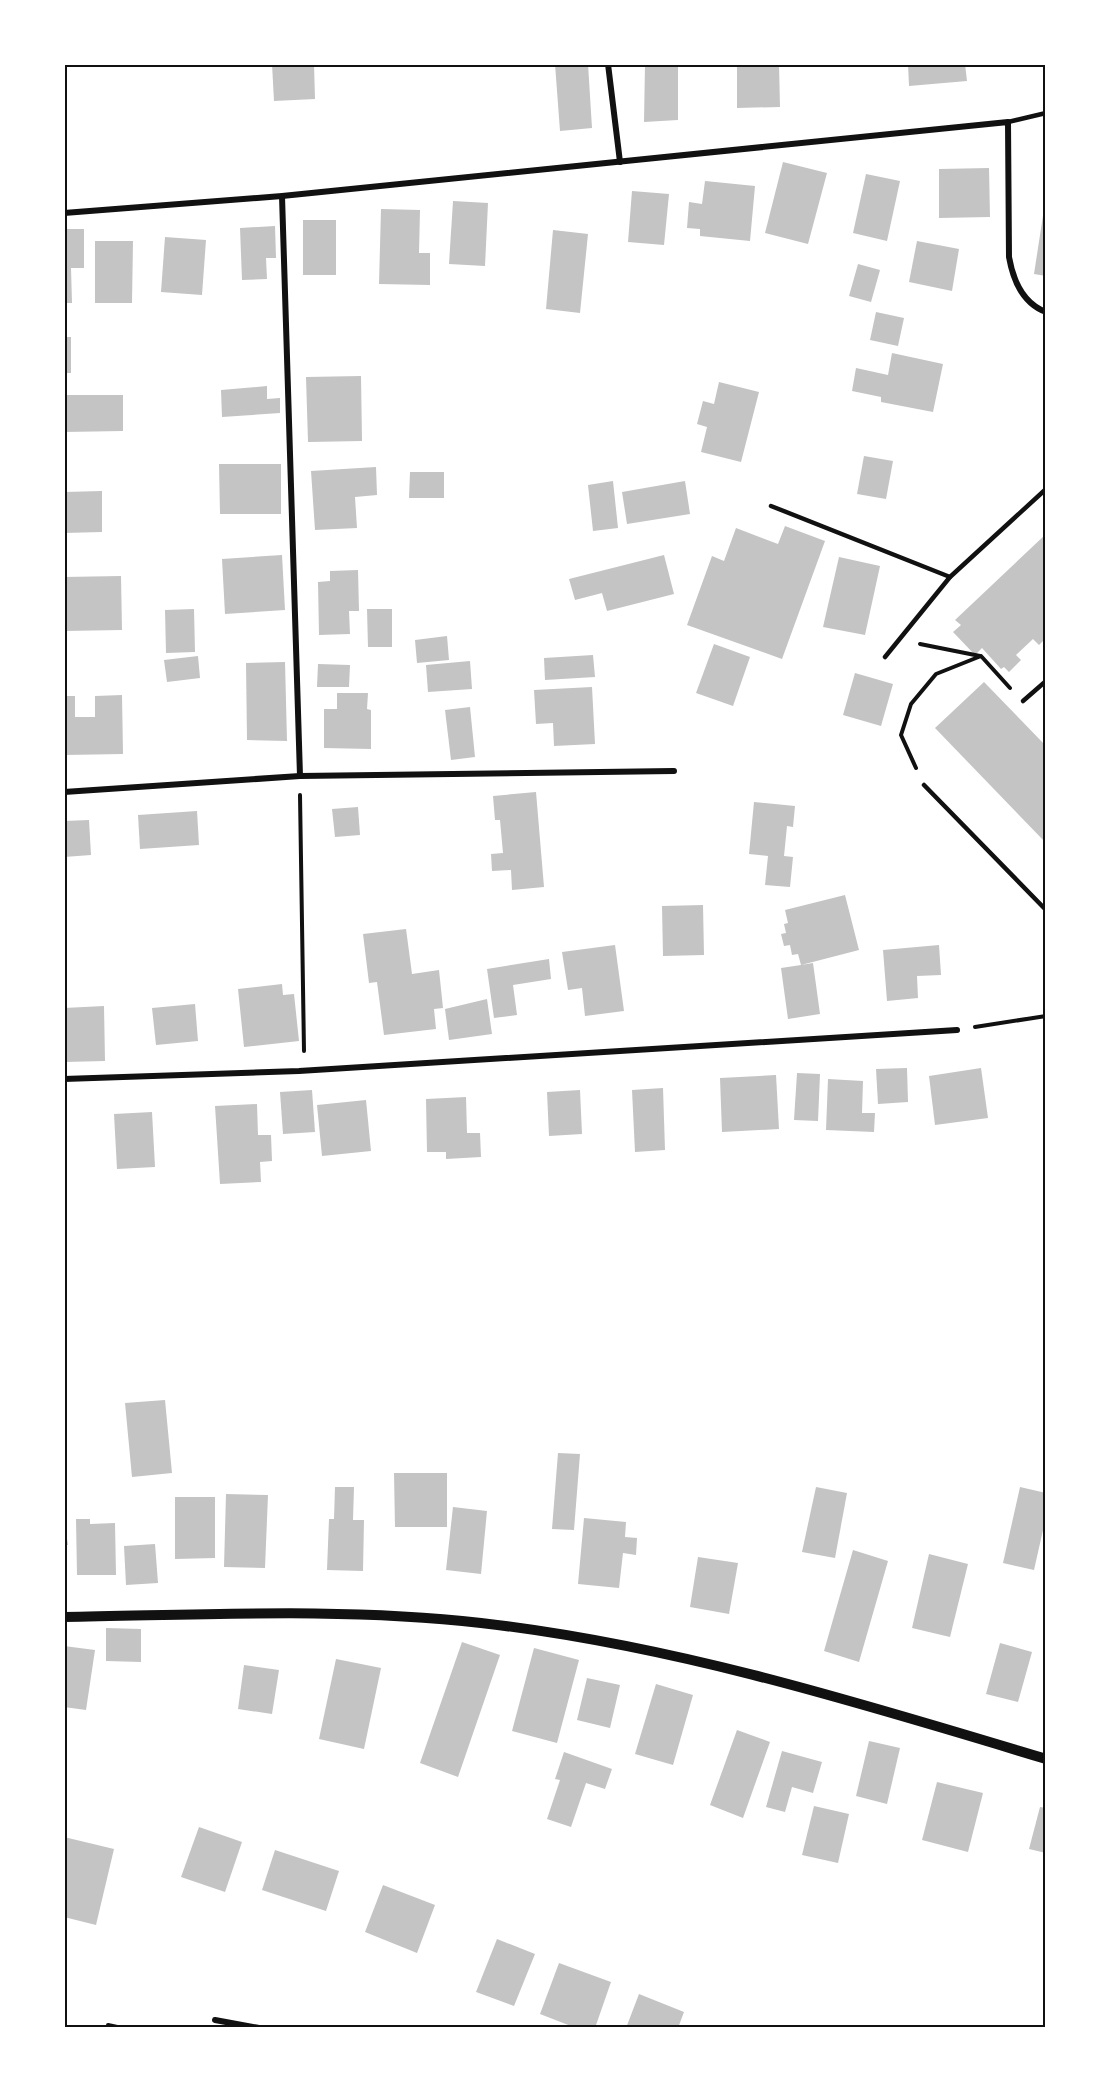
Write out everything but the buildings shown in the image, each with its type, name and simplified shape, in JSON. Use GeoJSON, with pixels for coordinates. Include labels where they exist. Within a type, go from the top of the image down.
{"type":"FeatureCollection","features":[{"type":"Feature","properties":{"kind":"street"},"geometry":{"type":"LineString","coordinates":[[608,64],[620,162]]}},
{"type":"Feature","properties":{"kind":"street"},"geometry":{"type":"LineString","coordinates":[[64,213],[282,196],[1008,122],[1009,257],[1013,278],[1024,296],[1046,312]]}},
{"type":"Feature","properties":{"kind":"street"},"geometry":{"type":"LineString","coordinates":[[282,196],[300,776]]}},
{"type":"Feature","properties":{"kind":"street"},"geometry":{"type":"LineString","coordinates":[[64,792],[300,776],[674,771]]}},
{"type":"Feature","properties":{"kind":"street"},"geometry":{"type":"LineString","coordinates":[[64,1079],[304,1071],[957,1030]]}},
{"type":"Feature","properties":{"kind":"street"},"geometry":{"type":"LineString","coordinates":[[64,1617],[326,1613],[478,1623],[579,1636],[761,1677],[1046,1759]]}},
{"type":"Feature","properties":{"kind":"street"},"geometry":{"type":"LineString","coordinates":[[215,2020],[259,2028]]}},
{"type":"Feature","properties":{"kind":"lane"},"geometry":{"type":"LineString","coordinates":[[1008,122],[1046,113]]}},
{"type":"Feature","properties":{"kind":"lane"},"geometry":{"type":"LineString","coordinates":[[885,657],[950,577],[1046,489]]}},
{"type":"Feature","properties":{"kind":"lane"},"geometry":{"type":"LineString","coordinates":[[771,506],[950,577]]}},
{"type":"Feature","properties":{"kind":"lane"},"geometry":{"type":"LineString","coordinates":[[1023,701],[1046,681]]}},
{"type":"Feature","properties":{"kind":"lane"},"geometry":{"type":"LineString","coordinates":[[924,785],[1046,910]]}},
{"type":"Feature","properties":{"kind":"path"},"geometry":{"type":"LineString","coordinates":[[900,639],[981,656],[1023,701]]}},
{"type":"Feature","properties":{"kind":"path"},"geometry":{"type":"LineString","coordinates":[[924,785],[901,735],[911,704],[936,674],[981,656]]}},
{"type":"Feature","properties":{"kind":"path"},"geometry":{"type":"LineString","coordinates":[[300,776],[304,1071]]}},
{"type":"Feature","properties":{"kind":"path"},"geometry":{"type":"LineString","coordinates":[[957,1030],[1046,1016]]}},
{"type":"Feature","properties":{"kind":"path"},"geometry":{"type":"LineString","coordinates":[[108,2028],[108,2025],[123,2028]]}}]}
